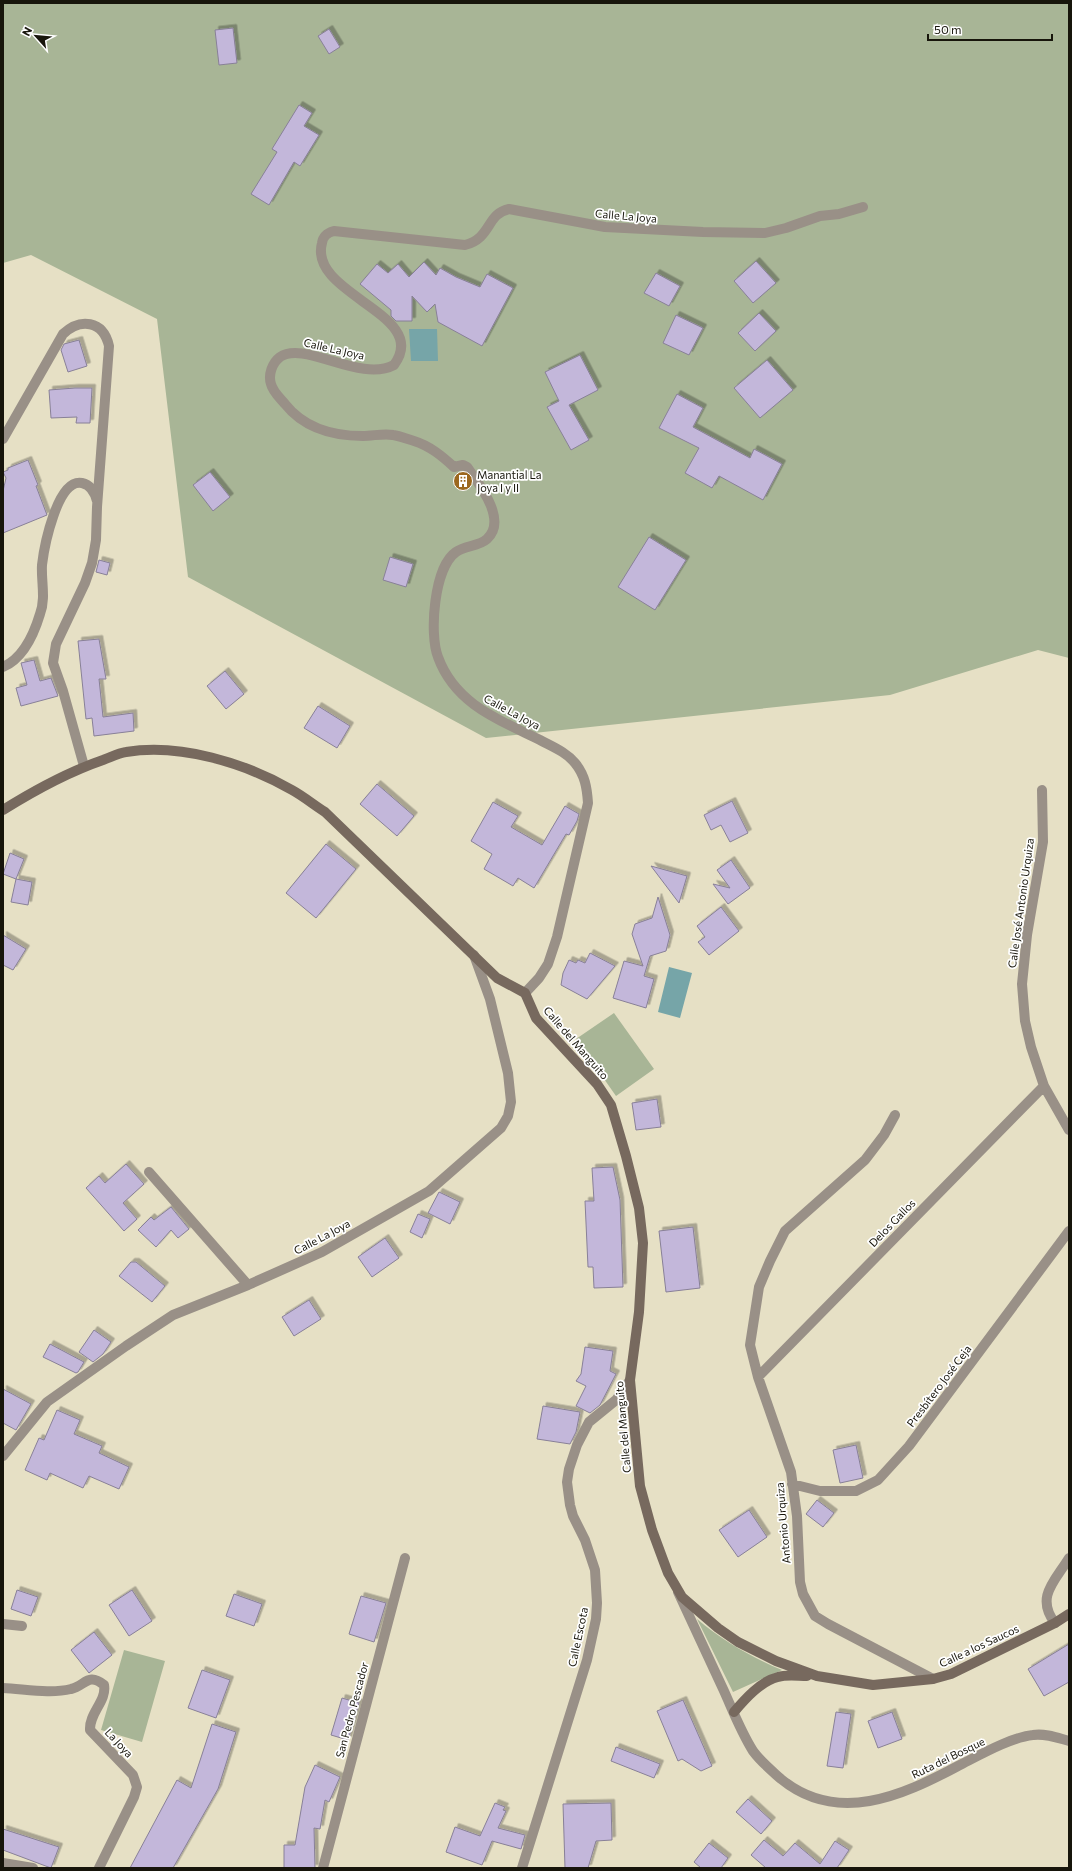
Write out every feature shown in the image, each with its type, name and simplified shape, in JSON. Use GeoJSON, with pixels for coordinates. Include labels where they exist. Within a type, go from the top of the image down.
{"type":"FeatureCollection","features":[{"type":"Feature","properties":{"kind":"main road"},"geometry":{"type":"LineString","coordinates":[[3,810],[25,796],[84,766],[126,752],[159,750],[206,755],[245,768],[292,790],[324,812],[497,978],[525,993]]}},
{"type":"Feature","properties":{"kind":"main road","name":"Calle del Manguito"},"geometry":{"type":"LineString","coordinates":[[525,993],[536,1018],[597,1084],[611,1105],[639,1208],[643,1243],[640,1312],[630,1380],[640,1486],[652,1530],[668,1573]]}},
{"type":"Feature","properties":{"kind":"main road","name":"Calle a los Saucos"},"geometry":{"type":"LineString","coordinates":[[668,1573],[682,1597],[718,1628],[756,1651],[796,1669],[817,1676],[874,1685],[933,1679],[951,1674],[1055,1623],[1069,1614]]}},
{"type":"Feature","properties":{"kind":"main road"},"geometry":{"type":"LineString","coordinates":[[734,1712],[751,1694],[770,1680],[788,1676],[817,1676]]}},
{"type":"Feature","properties":{"kind":"street","name":"Calle La Joya"},"geometry":{"type":"LineString","coordinates":[[525,993],[539,978],[548,964],[556,937],[588,803],[585,780],[575,762],[560,750],[488,714],[467,700],[449,680],[440,662],[434,642],[434,626],[438,590],[446,564],[457,551],[480,543],[486,539],[494,527],[494,521],[488,498],[467,467],[463,465],[454,467],[437,452],[427,446],[393,435],[350,436],[337,434],[314,427],[293,413],[271,386],[270,379],[272,365],[281,356],[293,352],[324,358],[342,365],[374,370],[384,369],[394,365],[401,354],[401,338],[394,327],[336,280],[325,267],[320,256],[323,238],[329,232],[334,231],[465,246],[477,241],[498,213],[509,209],[605,227],[690,232],[765,232],[786,228],[820,216],[839,214],[863,208]]}},
{"type":"Feature","properties":{"kind":"street"},"geometry":{"type":"LineString","coordinates":[[3,439],[63,334],[74,325],[87,323],[100,329],[108,340],[109,346],[96,507],[96,540],[92,563],[78,600],[59,634],[54,653],[54,663],[84,766]]}},
{"type":"Feature","properties":{"kind":"street"},"geometry":{"type":"LineString","coordinates":[[3,667],[15,660],[29,642],[40,613],[43,588],[42,564],[46,541],[54,514],[64,493],[70,485],[75,483],[84,484],[92,489],[95,495],[96,507]]}},
{"type":"Feature","properties":{"kind":"street","name":"Calle José Antonio Urquiza"},"geometry":{"type":"LineString","coordinates":[[1042,790],[1042,849],[1027,935],[1022,984],[1025,1021],[1031,1047],[1044,1086],[1069,1130]]}},
{"type":"Feature","properties":{"kind":"street","name":"Calle La Joya"},"geometry":{"type":"LineString","coordinates":[[3,1456],[47,1402],[120,1350],[173,1315],[248,1285],[322,1252],[429,1191],[501,1128],[508,1116],[511,1102],[508,1073],[490,999],[474,955]]}},
{"type":"Feature","properties":{"kind":"street","name":"Delos Gallos"},"geometry":{"type":"LineString","coordinates":[[758,1377],[1044,1086]]}},
{"type":"Feature","properties":{"kind":"street","name":"Antonio Urquiza"},"geometry":{"type":"LineString","coordinates":[[895,1115],[884,1135],[866,1160],[785,1232],[759,1287],[750,1345],[758,1377],[791,1472],[797,1516],[800,1582],[808,1606],[815,1616],[933,1679]]}},
{"type":"Feature","properties":{"kind":"street"},"geometry":{"type":"LineString","coordinates":[[149,1172],[248,1285]]}},
{"type":"Feature","properties":{"kind":"street","name":"Presbítero José Ceja"},"geometry":{"type":"LineString","coordinates":[[792,1484],[820,1491],[856,1491],[878,1480],[909,1446],[1069,1231]]}},
{"type":"Feature","properties":{"kind":"street","name":"Calle Escota"},"geometry":{"type":"LineString","coordinates":[[522,1868],[586,1660],[596,1619],[598,1603],[595,1570],[591,1555],[570,1505],[568,1482],[569,1469],[577,1445],[588,1422],[616,1400],[630,1380]]}},
{"type":"Feature","properties":{"kind":"street","name":"San Pedro Pescador"},"geometry":{"type":"LineString","coordinates":[[323,1868],[405,1558]]}},
{"type":"Feature","properties":{"kind":"street"},"geometry":{"type":"LineString","coordinates":[[1055,1623],[1048,1613],[1046,1602],[1047,1592],[1069,1558]]}},
{"type":"Feature","properties":{"kind":"street","name":"Ruta del Bosque"},"geometry":{"type":"LineString","coordinates":[[668,1573],[737,1721],[753,1750],[761,1761],[775,1774],[800,1792],[824,1801],[859,1803],[893,1795],[929,1782],[1000,1746],[1033,1735],[1048,1736],[1069,1741]]}},
{"type":"Feature","properties":{"kind":"street"},"geometry":{"type":"LineString","coordinates":[[3,1624],[22,1626]]}},
{"type":"Feature","properties":{"kind":"street","name":"La Joya"},"geometry":{"type":"LineString","coordinates":[[3,1688],[55,1692],[73,1689],[88,1679],[95,1680],[104,1685],[104,1694],[92,1716],[90,1730],[133,1775],[137,1787],[134,1797],[99,1868]]}},
{"type":"Feature","properties":{"kind":"street"},"geometry":{"type":"LineString","coordinates":[[3,1863],[33,1868]]}},
{"type":"Feature","properties":{"kind":"green space"},"geometry":{"type":"Polygon","coordinates":[[[3,3],[1069,3],[1069,658],[1038,650],[890,695],[486,738],[188,577],[157,319],[31,255],[3,263],[3,3]]]}},
{"type":"Feature","properties":{"kind":"green space"},"geometry":{"type":"Polygon","coordinates":[[[614,1013],[654,1069],[616,1096],[576,1039],[614,1013]]]}},
{"type":"Feature","properties":{"kind":"green space"},"geometry":{"type":"Polygon","coordinates":[[[697,1619],[738,1648],[759,1660],[782,1670],[733,1692],[697,1619]]]}},
{"type":"Feature","properties":{"kind":"green space"},"geometry":{"type":"Polygon","coordinates":[[[124,1650],[165,1661],[142,1742],[101,1730],[124,1650]]]}},
{"type":"Feature","properties":{"kind":"water"},"geometry":{"type":"Polygon","coordinates":[[[409,329],[437,329],[438,361],[411,361],[409,329]]]}},
{"type":"Feature","properties":{"kind":"water"},"geometry":{"type":"Polygon","coordinates":[[[669,967],[692,973],[680,1018],[658,1012],[669,967]]]}},
{"type":"Feature","properties":{"kind":"building"},"geometry":{"type":"Polygon","coordinates":[[[233,28],[237,63],[219,65],[215,30],[233,28]]]}},
{"type":"Feature","properties":{"kind":"building"},"geometry":{"type":"Polygon","coordinates":[[[329,29],[340,47],[329,54],[318,36],[329,29]]]}},
{"type":"Feature","properties":{"kind":"building"},"geometry":{"type":"Polygon","coordinates":[[[299,105],[312,113],[304,126],[319,135],[300,166],[294,162],[269,205],[251,194],[277,152],[272,149],[299,105]]]}},
{"type":"Feature","properties":{"kind":"building"},"geometry":{"type":"Polygon","coordinates":[[[756,261],[776,283],[753,303],[734,281],[756,261]]]}},
{"type":"Feature","properties":{"kind":"building"},"geometry":{"type":"Polygon","coordinates":[[[424,262],[436,275],[440,268],[456,277],[480,287],[487,274],[513,288],[482,346],[438,322],[435,304],[427,312],[412,296],[412,321],[396,321],[391,316],[391,310],[360,284],[377,264],[388,273],[398,264],[409,277],[424,262]]]}},
{"type":"Feature","properties":{"kind":"building"},"geometry":{"type":"Polygon","coordinates":[[[656,273],[680,286],[669,306],[644,293],[656,273]]]}},
{"type":"Feature","properties":{"kind":"building"},"geometry":{"type":"Polygon","coordinates":[[[759,313],[776,331],[755,351],[738,333],[759,313]]]}},
{"type":"Feature","properties":{"kind":"building"},"geometry":{"type":"Polygon","coordinates":[[[676,315],[703,328],[689,355],[663,343],[676,315]]]}},
{"type":"Feature","properties":{"kind":"building"},"geometry":{"type":"Polygon","coordinates":[[[79,340],[87,366],[68,372],[61,350],[64,344],[79,340]]]}},
{"type":"Feature","properties":{"kind":"building"},"geometry":{"type":"Polygon","coordinates":[[[580,355],[598,390],[569,405],[589,440],[571,450],[547,407],[559,401],[545,372],[580,355]]]}},
{"type":"Feature","properties":{"kind":"building"},"geometry":{"type":"Polygon","coordinates":[[[767,360],[793,390],[760,418],[734,388],[767,360]]]}},
{"type":"Feature","properties":{"kind":"building"},"geometry":{"type":"Polygon","coordinates":[[[92,388],[90,423],[76,423],[77,417],[51,418],[49,390],[92,388]]]}},
{"type":"Feature","properties":{"kind":"building"},"geometry":{"type":"Polygon","coordinates":[[[677,394],[703,408],[693,427],[750,458],[754,449],[782,464],[763,500],[719,476],[712,488],[685,473],[699,448],[659,428],[677,394]]]}},
{"type":"Feature","properties":{"kind":"building"},"geometry":{"type":"Polygon","coordinates":[[[28,460],[38,485],[36,486],[47,515],[3,533],[3,491],[6,478],[3,472],[8,470],[8,468],[28,460]]]}},
{"type":"Feature","properties":{"kind":"building"},"geometry":{"type":"Polygon","coordinates":[[[210,472],[230,497],[213,511],[193,485],[210,472]]]}},
{"type":"Feature","properties":{"kind":"building"},"geometry":{"type":"Polygon","coordinates":[[[649,537],[686,560],[655,610],[618,587],[649,537]]]}},
{"type":"Feature","properties":{"kind":"building"},"geometry":{"type":"Polygon","coordinates":[[[390,557],[413,564],[406,587],[383,580],[390,557]]]}},
{"type":"Feature","properties":{"kind":"building"},"geometry":{"type":"Polygon","coordinates":[[[99,560],[110,563],[107,575],[96,572],[99,560]]]}},
{"type":"Feature","properties":{"kind":"building"},"geometry":{"type":"Polygon","coordinates":[[[99,639],[106,679],[99,679],[103,717],[133,713],[134,731],[94,736],[92,718],[86,719],[78,641],[99,639]]]}},
{"type":"Feature","properties":{"kind":"building"},"geometry":{"type":"Polygon","coordinates":[[[34,660],[40,681],[51,678],[58,696],[21,706],[16,688],[27,685],[21,663],[34,660]]]}},
{"type":"Feature","properties":{"kind":"building"},"geometry":{"type":"Polygon","coordinates":[[[225,671],[244,694],[226,709],[207,686],[225,671]]]}},
{"type":"Feature","properties":{"kind":"building"},"geometry":{"type":"Polygon","coordinates":[[[318,706],[350,726],[337,748],[304,728],[318,706]]]}},
{"type":"Feature","properties":{"kind":"building"},"geometry":{"type":"Polygon","coordinates":[[[377,784],[414,816],[397,836],[360,804],[377,784]]]}},
{"type":"Feature","properties":{"kind":"building"},"geometry":{"type":"Polygon","coordinates":[[[732,801],[748,833],[730,842],[721,825],[711,830],[704,815],[732,801]]]}},
{"type":"Feature","properties":{"kind":"building"},"geometry":{"type":"Polygon","coordinates":[[[493,802],[518,816],[511,827],[542,845],[565,806],[579,814],[577,821],[569,835],[566,834],[534,888],[518,878],[513,886],[484,869],[492,854],[471,841],[493,802]]]}},
{"type":"Feature","properties":{"kind":"building"},"geometry":{"type":"Polygon","coordinates":[[[326,844],[356,869],[316,918],[286,893],[326,844]]]}},
{"type":"Feature","properties":{"kind":"building"},"geometry":{"type":"Polygon","coordinates":[[[10,853],[24,859],[16,879],[3,874],[10,853]]]}},
{"type":"Feature","properties":{"kind":"building"},"geometry":{"type":"Polygon","coordinates":[[[731,860],[750,888],[728,904],[713,884],[730,888],[717,870],[731,860]]]}},
{"type":"Feature","properties":{"kind":"building"},"geometry":{"type":"Polygon","coordinates":[[[651,866],[687,876],[679,903],[651,866]]]}},
{"type":"Feature","properties":{"kind":"building"},"geometry":{"type":"Polygon","coordinates":[[[16,879],[32,882],[28,905],[11,902],[16,879]]]}},
{"type":"Feature","properties":{"kind":"building"},"geometry":{"type":"Polygon","coordinates":[[[658,897],[670,935],[666,951],[650,956],[644,976],[654,979],[646,1008],[613,998],[624,961],[643,966],[632,934],[635,924],[652,918],[658,897]]]}},
{"type":"Feature","properties":{"kind":"building"},"geometry":{"type":"Polygon","coordinates":[[[721,907],[739,931],[709,955],[698,942],[705,937],[697,926],[721,907]]]}},
{"type":"Feature","properties":{"kind":"building"},"geometry":{"type":"Polygon","coordinates":[[[3,935],[26,949],[13,970],[3,965],[3,935]]]}},
{"type":"Feature","properties":{"kind":"building"},"geometry":{"type":"Polygon","coordinates":[[[590,953],[615,966],[587,999],[561,985],[563,973],[569,960],[576,963],[578,960],[585,963],[590,953]]]}},
{"type":"Feature","properties":{"kind":"building"},"geometry":{"type":"Polygon","coordinates":[[[657,1099],[661,1127],[636,1130],[632,1103],[657,1099]]]}},
{"type":"Feature","properties":{"kind":"building"},"geometry":{"type":"Polygon","coordinates":[[[126,1164],[144,1184],[123,1203],[137,1219],[124,1231],[86,1188],[99,1176],[105,1183],[126,1164]]]}},
{"type":"Feature","properties":{"kind":"building"},"geometry":{"type":"Polygon","coordinates":[[[613,1167],[620,1200],[623,1287],[594,1288],[593,1267],[588,1267],[585,1201],[594,1201],[592,1168],[613,1167]]]}},
{"type":"Feature","properties":{"kind":"building"},"geometry":{"type":"Polygon","coordinates":[[[439,1192],[460,1202],[450,1224],[428,1213],[439,1192]]]}},
{"type":"Feature","properties":{"kind":"building"},"geometry":{"type":"Polygon","coordinates":[[[171,1207],[189,1229],[178,1238],[171,1230],[156,1247],[138,1230],[151,1217],[154,1220],[171,1207]]]}},
{"type":"Feature","properties":{"kind":"building"},"geometry":{"type":"Polygon","coordinates":[[[418,1214],[430,1219],[422,1238],[410,1232],[418,1214]]]}},
{"type":"Feature","properties":{"kind":"building"},"geometry":{"type":"Polygon","coordinates":[[[693,1227],[700,1288],[666,1292],[659,1231],[693,1227]]]}},
{"type":"Feature","properties":{"kind":"building"},"geometry":{"type":"Polygon","coordinates":[[[385,1238],[399,1258],[372,1277],[358,1257],[385,1238]]]}},
{"type":"Feature","properties":{"kind":"building"},"geometry":{"type":"Polygon","coordinates":[[[131,1262],[136,1262],[165,1286],[152,1302],[119,1276],[131,1262]]]}},
{"type":"Feature","properties":{"kind":"building"},"geometry":{"type":"Polygon","coordinates":[[[309,1300],[321,1319],[294,1336],[282,1317],[309,1300]]]}},
{"type":"Feature","properties":{"kind":"building"},"geometry":{"type":"Polygon","coordinates":[[[94,1330],[111,1342],[103,1354],[93,1362],[79,1352],[94,1330]]]}},
{"type":"Feature","properties":{"kind":"building"},"geometry":{"type":"Polygon","coordinates":[[[50,1344],[84,1362],[78,1372],[76,1373],[43,1357],[50,1344]]]}},
{"type":"Feature","properties":{"kind":"building"},"geometry":{"type":"Polygon","coordinates":[[[585,1347],[613,1351],[610,1371],[616,1374],[600,1405],[590,1413],[576,1406],[586,1386],[576,1381],[581,1374],[585,1347]]]}},
{"type":"Feature","properties":{"kind":"building"},"geometry":{"type":"Polygon","coordinates":[[[3,1389],[31,1404],[16,1430],[3,1423],[3,1389]]]}},
{"type":"Feature","properties":{"kind":"building"},"geometry":{"type":"Polygon","coordinates":[[[543,1406],[580,1412],[576,1432],[570,1444],[537,1439],[543,1406]]]}},
{"type":"Feature","properties":{"kind":"building"},"geometry":{"type":"Polygon","coordinates":[[[57,1410],[80,1420],[74,1434],[102,1446],[99,1453],[129,1467],[119,1489],[89,1476],[83,1488],[50,1473],[47,1480],[25,1470],[39,1438],[44,1440],[57,1410]]]}},
{"type":"Feature","properties":{"kind":"building"},"geometry":{"type":"Polygon","coordinates":[[[856,1445],[863,1478],[840,1483],[833,1450],[856,1445]]]}},
{"type":"Feature","properties":{"kind":"building"},"geometry":{"type":"Polygon","coordinates":[[[817,1500],[834,1513],[823,1527],[806,1514],[817,1500]]]}},
{"type":"Feature","properties":{"kind":"building"},"geometry":{"type":"Polygon","coordinates":[[[749,1510],[767,1537],[738,1557],[719,1530],[749,1510]]]}},
{"type":"Feature","properties":{"kind":"building"},"geometry":{"type":"Polygon","coordinates":[[[17,1590],[38,1597],[31,1616],[11,1609],[17,1590]]]}},
{"type":"Feature","properties":{"kind":"building"},"geometry":{"type":"Polygon","coordinates":[[[132,1590],[152,1621],[129,1636],[109,1605],[132,1590]]]}},
{"type":"Feature","properties":{"kind":"building"},"geometry":{"type":"Polygon","coordinates":[[[234,1594],[262,1604],[254,1626],[226,1616],[234,1594]]]}},
{"type":"Feature","properties":{"kind":"building"},"geometry":{"type":"Polygon","coordinates":[[[361,1596],[386,1603],[374,1642],[349,1634],[361,1596]]]}},
{"type":"Feature","properties":{"kind":"building"},"geometry":{"type":"Polygon","coordinates":[[[94,1632],[112,1655],[89,1673],[71,1650],[94,1632]]]}},
{"type":"Feature","properties":{"kind":"building"},"geometry":{"type":"Polygon","coordinates":[[[1069,1644],[1069,1682],[1044,1696],[1028,1669],[1069,1644]]]}},
{"type":"Feature","properties":{"kind":"building"},"geometry":{"type":"Polygon","coordinates":[[[202,1670],[230,1680],[216,1718],[188,1708],[202,1670]]]}},
{"type":"Feature","properties":{"kind":"building"},"geometry":{"type":"Polygon","coordinates":[[[342,1698],[359,1703],[348,1740],[331,1735],[342,1698]]]}},
{"type":"Feature","properties":{"kind":"building"},"geometry":{"type":"Polygon","coordinates":[[[683,1700],[712,1766],[701,1771],[682,1759],[678,1761],[657,1711],[683,1700]]]}},
{"type":"Feature","properties":{"kind":"building"},"geometry":{"type":"Polygon","coordinates":[[[836,1712],[851,1714],[843,1768],[827,1766],[836,1712]]]}},
{"type":"Feature","properties":{"kind":"building"},"geometry":{"type":"Polygon","coordinates":[[[892,1712],[902,1739],[878,1748],[868,1721],[892,1712]]]}},
{"type":"Feature","properties":{"kind":"building"},"geometry":{"type":"Polygon","coordinates":[[[212,1724],[236,1732],[218,1789],[173,1868],[130,1868],[177,1780],[191,1788],[212,1724]]]}},
{"type":"Feature","properties":{"kind":"building"},"geometry":{"type":"Polygon","coordinates":[[[616,1747],[660,1764],[654,1778],[611,1761],[616,1747]]]}},
{"type":"Feature","properties":{"kind":"building"},"geometry":{"type":"Polygon","coordinates":[[[315,1765],[340,1777],[329,1802],[325,1800],[320,1829],[314,1828],[315,1868],[284,1868],[284,1845],[295,1845],[305,1787],[315,1765]]]}},
{"type":"Feature","properties":{"kind":"building"},"geometry":{"type":"Polygon","coordinates":[[[748,1799],[772,1821],[761,1834],[736,1812],[748,1799]]]}},
{"type":"Feature","properties":{"kind":"building"},"geometry":{"type":"Polygon","coordinates":[[[495,1803],[505,1807],[503,1810],[506,1811],[498,1828],[525,1835],[521,1849],[492,1841],[482,1865],[446,1852],[455,1827],[480,1836],[495,1803]]]}},
{"type":"Feature","properties":{"kind":"building"},"geometry":{"type":"Polygon","coordinates":[[[611,1803],[612,1840],[596,1841],[588,1868],[565,1868],[563,1804],[611,1803]]]}},
{"type":"Feature","properties":{"kind":"building"},"geometry":{"type":"Polygon","coordinates":[[[3,1829],[59,1847],[51,1868],[3,1850],[3,1829]]]}},
{"type":"Feature","properties":{"kind":"building"},"geometry":{"type":"Polygon","coordinates":[[[764,1840],[783,1856],[795,1843],[820,1864],[835,1841],[849,1850],[837,1868],[766,1868],[751,1855],[764,1840]]]}},
{"type":"Feature","properties":{"kind":"building"},"geometry":{"type":"Polygon","coordinates":[[[709,1843],[728,1858],[721,1868],[701,1868],[694,1862],[709,1843]]]}},
{"type":"Feature","properties":{"kind":"place","name":"Manantial La Joya I y II"},"geometry":{"type":"Point","coordinates":[463,481]}}]}
